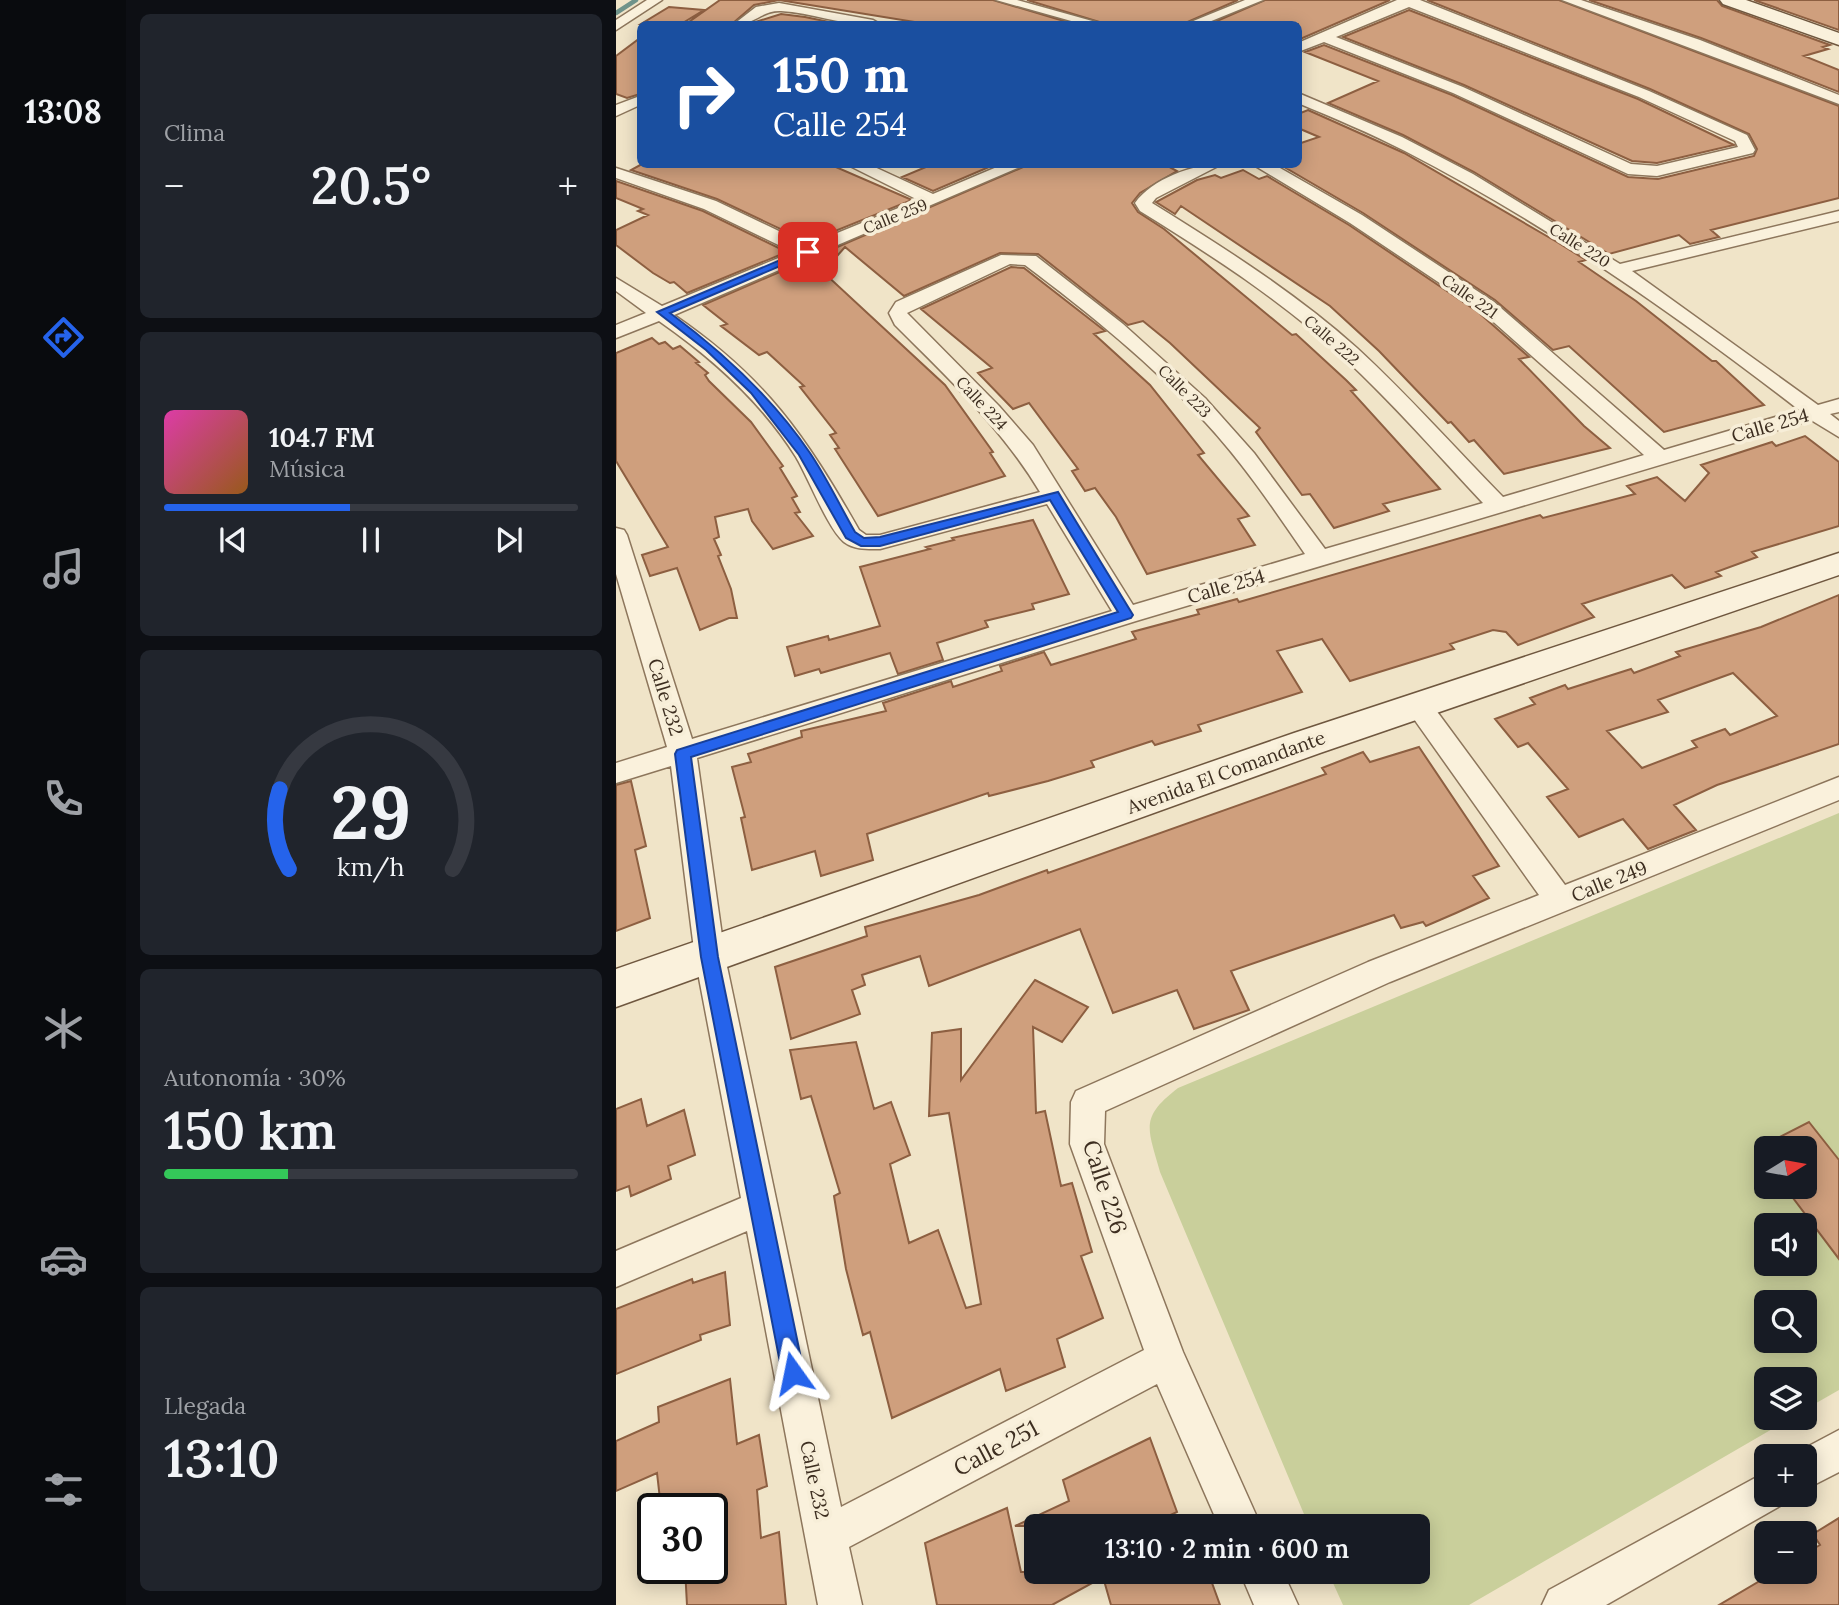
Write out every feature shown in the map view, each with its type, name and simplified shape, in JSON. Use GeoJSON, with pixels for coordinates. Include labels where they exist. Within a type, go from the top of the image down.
{"type":"FeatureCollection","features":[{"type":"Feature","properties":{"kind":"street"},"geometry":{"type":"LineString","coordinates":[[616,26],[656,0]]}},
{"type":"Feature","properties":{"kind":"street"},"geometry":{"type":"LineString","coordinates":[[1002,0],[1084,21]]}},
{"type":"Feature","properties":{"kind":"street"},"geometry":{"type":"LineString","coordinates":[[1215,0],[1239,7]]}},
{"type":"Feature","properties":{"kind":"street"},"geometry":{"type":"LineString","coordinates":[[1201,21],[1257,0]]}},
{"type":"Feature","properties":{"kind":"street"},"geometry":{"type":"LineString","coordinates":[[1568,0],[1695,43],[1839,100]]}},
{"type":"Feature","properties":{"kind":"street"},"geometry":{"type":"LineString","coordinates":[[1729,0],[1839,39]]}},
{"type":"Feature","properties":{"kind":"street"},"geometry":{"type":"LineString","coordinates":[[1748,0],[1839,32]]}},
{"type":"Feature","properties":{"kind":"street"},"geometry":{"type":"LineString","coordinates":[[1302,46],[1408,1],[1632,89],[1742,138],[1747,150],[1657,171],[1628,169],[1458,90],[1324,37]]}},
{"type":"Feature","properties":{"kind":"street"},"geometry":{"type":"LineString","coordinates":[[746,21],[769,7],[791,8],[858,21]]}},
{"type":"Feature","properties":{"kind":"street","name":"Calle 220"},"geometry":{"type":"LineString","coordinates":[[1302,99],[1409,146],[1517,205],[1620,269],[1839,431]]}},
{"type":"Feature","properties":{"kind":"street"},"geometry":{"type":"LineString","coordinates":[[616,111],[637,101]]}},
{"type":"Feature","properties":{"kind":"street"},"geometry":{"type":"LineString","coordinates":[[862,168],[932,200]]}},
{"type":"Feature","properties":{"kind":"street","name":"Calle 259"},"geometry":{"type":"LineString","coordinates":[[616,332],[1009,168]]}},
{"type":"Feature","properties":{"kind":"street","name":"Calle 222"},"geometry":{"type":"LineString","coordinates":[[1205,168],[1150,194],[1143,203],[1306,317],[1350,353],[1498,505]]}},
{"type":"Feature","properties":{"kind":"street","name":"Calle 221"},"geometry":{"type":"LineString","coordinates":[[1267,168],[1356,219],[1488,306],[1659,457]]}},
{"type":"Feature","properties":{"kind":"street"},"geometry":{"type":"LineString","coordinates":[[616,173],[710,205],[808,252]]}},
{"type":"Feature","properties":{"kind":"street"},"geometry":{"type":"LineString","coordinates":[[1620,269],[1839,216]]}},
{"type":"Feature","properties":{"kind":"street","name":"Calle 224"},"geometry":{"type":"LineString","coordinates":[[1017,259],[1007,259],[903,306],[898,313],[902,321],[992,411],[1025,450],[1126,615]]}},
{"type":"Feature","properties":{"kind":"street","name":"Calle 223"},"geometry":{"type":"LineString","coordinates":[[1017,259],[1030,260],[1083,300],[1141,348],[1200,404],[1259,474],[1320,558]]}},
{"type":"Feature","properties":{"kind":"street"},"geometry":{"type":"LineString","coordinates":[[616,283],[663,312],[710,348],[755,390],[805,454],[850,535],[861,542],[880,542],[1054,495]]}},
{"type":"Feature","properties":{"kind":"street","name":"Calle 254"},"geometry":{"type":"LineString","coordinates":[[616,773],[1126,615],[1839,405]]}},
{"type":"Feature","properties":{"kind":"street","name":"Calle 232"},"geometry":{"type":"LineString","coordinates":[[616,535],[683,754],[710,957],[840,1605]]}},
{"type":"Feature","properties":{"kind":"street","name":"Avenida El Comandante"},"geometry":{"type":"LineString","coordinates":[[616,988],[1419,705],[1839,564]]}},
{"type":"Feature","properties":{"kind":"street"},"geometry":{"type":"LineString","coordinates":[[1419,705],[1560,901]]}},
{"type":"Feature","properties":{"kind":"street","name":"Calle 249"},"geometry":{"type":"LineString","coordinates":[[1379,972],[1839,788]]}},
{"type":"Feature","properties":{"kind":"street","name":"Calle 226"},"geometry":{"type":"LineString","coordinates":[[1235,1514],[1166,1359],[1087,1144],[1088,1102],[1379,972]]}},
{"type":"Feature","properties":{"kind":"street"},"geometry":{"type":"LineString","coordinates":[[616,1269],[759,1208]]}},
{"type":"Feature","properties":{"kind":"street","name":"Calle 251"},"geometry":{"type":"LineString","coordinates":[[826,1537],[1166,1359]]}},
{"type":"Feature","properties":{"kind":"street"},"geometry":{"type":"LineString","coordinates":[[1817,1463],[1839,1450]]}},
{"type":"Feature","properties":{"kind":"street"},"geometry":{"type":"LineString","coordinates":[[1569,1602],[1754,1499]]}},
{"type":"Feature","properties":{"kind":"street"},"geometry":{"type":"LineString","coordinates":[[1266,1584],[1276,1605]]}},
{"type":"Feature","properties":{"kind":"green space"},"geometry":{"type":"Polygon","coordinates":[[[1839,813],[1839,1390],[1817,1403],[1817,1367],[1754,1367],[1754,1430],[1770,1430],[1469,1605],[1343,1605],[1333,1584],[1430,1584],[1430,1514],[1304,1514],[1160,1172],[1152,1145],[1150,1125],[1152,1116],[1178,1088],[1839,813]]]}},
{"type":"Feature","properties":{"kind":"building"},"geometry":{"type":"Polygon","coordinates":[[[720,0],[779,0],[754,5],[735,21],[690,21],[720,0]]]}},
{"type":"Feature","properties":{"kind":"building"},"geometry":{"type":"Polygon","coordinates":[[[779,0],[993,0],[1064,21],[908,21],[779,0]]]}},
{"type":"Feature","properties":{"kind":"building"},"geometry":{"type":"Polygon","coordinates":[[[1027,0],[1238,0],[1190,21],[1096,21],[1027,0]]]}},
{"type":"Feature","properties":{"kind":"building"},"geometry":{"type":"Polygon","coordinates":[[[1265,0],[1390,0],[1302,38],[1302,21],[1217,21],[1265,0]]]}},
{"type":"Feature","properties":{"kind":"building"},"geometry":{"type":"Polygon","coordinates":[[[1427,0],[1559,0],[1839,106],[1839,198],[1711,230],[1719,237],[1690,244],[1679,235],[1609,254],[1474,172],[1403,135],[1328,103],[1378,81],[1305,52],[1324,45],[1452,95],[1628,177],[1658,179],[1754,156],[1757,149],[1749,134],[1650,89],[1427,0]]]}},
{"type":"Feature","properties":{"kind":"building"},"geometry":{"type":"Polygon","coordinates":[[[1589,0],[1717,0],[1722,6],[1830,45],[1823,47],[1828,49],[1804,56],[1839,70],[1839,92],[1701,38],[1589,0]]]}},
{"type":"Feature","properties":{"kind":"building"},"geometry":{"type":"Polygon","coordinates":[[[1754,0],[1839,0],[1839,30],[1754,0]]]}},
{"type":"Feature","properties":{"kind":"building"},"geometry":{"type":"Polygon","coordinates":[[[669,7],[704,10],[686,21],[646,21],[669,7]]]}},
{"type":"Feature","properties":{"kind":"building"},"geometry":{"type":"Polygon","coordinates":[[[1409,10],[1638,99],[1734,145],[1657,163],[1632,161],[1464,85],[1343,37],[1409,10]]]}},
{"type":"Feature","properties":{"kind":"building"},"geometry":{"type":"Polygon","coordinates":[[[781,14],[824,21],[759,21],[781,14]]]}},
{"type":"Feature","properties":{"kind":"building"},"geometry":{"type":"Polygon","coordinates":[[[637,40],[637,95],[627,98],[616,94],[616,56],[637,40]]]}},
{"type":"Feature","properties":{"kind":"building"},"geometry":{"type":"Polygon","coordinates":[[[1308,110],[1404,153],[1586,260],[1579,262],[1636,301],[1712,361],[1716,361],[1764,405],[1664,432],[1569,346],[1553,350],[1495,300],[1363,213],[1286,168],[1302,168],[1302,143],[1319,137],[1302,130],[1302,112],[1308,110]]]}},
{"type":"Feature","properties":{"kind":"building"},"geometry":{"type":"Polygon","coordinates":[[[637,167],[838,168],[912,200],[808,242],[717,199],[631,170],[637,167]]]}},
{"type":"Feature","properties":{"kind":"building"},"geometry":{"type":"Polygon","coordinates":[[[923,168],[987,168],[933,191],[902,177],[923,168]]]}},
{"type":"Feature","properties":{"kind":"building"},"geometry":{"type":"Polygon","coordinates":[[[1021,168],[1171,168],[1177,171],[1140,193],[1132,203],[1138,212],[1164,229],[1292,335],[1296,334],[1356,390],[1351,391],[1440,489],[1383,504],[1389,511],[1334,528],[1310,494],[1302,495],[1256,432],[1260,428],[1170,343],[1143,321],[1128,325],[1038,254],[1000,253],[904,296],[845,247],[823,272],[945,385],[993,452],[990,453],[1005,476],[878,516],[835,449],[839,448],[830,435],[836,433],[800,387],[804,386],[767,352],[759,355],[721,326],[727,324],[703,305],[1021,168]]]}},
{"type":"Feature","properties":{"kind":"building"},"geometry":{"type":"Polygon","coordinates":[[[1243,170],[1259,179],[1267,176],[1349,225],[1478,312],[1529,357],[1519,359],[1584,426],[1610,448],[1504,474],[1474,440],[1469,442],[1451,422],[1448,423],[1379,351],[1330,306],[1181,206],[1175,214],[1156,202],[1197,180],[1215,175],[1221,178],[1243,170]]]}},
{"type":"Feature","properties":{"kind":"building"},"geometry":{"type":"Polygon","coordinates":[[[616,181],[703,211],[787,252],[687,293],[674,282],[670,283],[653,273],[616,245],[616,230],[648,215],[638,211],[643,209],[616,198],[616,181]]]}},
{"type":"Feature","properties":{"kind":"building"},"geometry":{"type":"Polygon","coordinates":[[[1011,267],[1024,268],[1105,331],[1094,334],[1150,385],[1204,453],[1198,455],[1249,516],[1238,519],[1255,545],[1147,574],[1116,517],[1095,488],[1085,491],[1072,471],[1078,469],[1029,403],[1013,409],[978,373],[992,368],[921,309],[1011,267]]]}},
{"type":"Feature","properties":{"kind":"building"},"geometry":{"type":"Polygon","coordinates":[[[652,338],[659,344],[665,342],[673,349],[680,346],[699,362],[696,363],[708,373],[705,375],[709,381],[751,422],[783,466],[780,468],[797,496],[792,498],[800,512],[795,513],[813,536],[773,549],[752,521],[748,509],[715,517],[719,537],[714,539],[731,589],[737,618],[729,618],[700,630],[677,568],[650,576],[642,555],[668,547],[616,461],[616,353],[652,338]]]}},
{"type":"Feature","properties":{"kind":"building"},"geometry":{"type":"Polygon","coordinates":[[[1805,436],[1839,462],[1839,526],[1752,552],[1757,557],[1716,572],[1721,576],[1685,588],[1672,575],[1582,604],[1594,617],[1518,645],[1506,632],[1493,630],[1450,644],[1454,649],[1350,681],[1322,639],[1277,651],[1302,692],[1198,725],[1201,731],[1155,745],[1152,741],[1091,761],[1094,767],[989,796],[988,793],[867,834],[873,860],[821,876],[815,851],[752,870],[741,818],[745,817],[732,767],[751,762],[748,754],[802,737],[801,731],[886,711],[883,703],[951,681],[953,687],[1002,671],[1000,666],[1044,652],[1051,665],[1136,639],[1132,632],[1199,614],[1197,610],[1237,599],[1239,602],[1540,515],[1543,518],[1635,494],[1627,486],[1657,477],[1685,501],[1709,473],[1701,465],[1772,442],[1776,446],[1805,436]]]}},
{"type":"Feature","properties":{"kind":"building"},"geometry":{"type":"Polygon","coordinates":[[[1033,520],[1069,594],[1032,604],[1034,609],[985,621],[988,627],[937,643],[943,660],[898,674],[890,653],[821,673],[819,669],[795,676],[787,647],[828,636],[829,640],[880,626],[860,567],[930,549],[926,547],[954,540],[952,538],[1033,520]]]}},
{"type":"Feature","properties":{"kind":"building"},"geometry":{"type":"Polygon","coordinates":[[[1839,595],[1839,744],[1717,785],[1674,805],[1696,830],[1648,849],[1623,819],[1579,837],[1547,797],[1568,789],[1528,743],[1518,747],[1495,719],[1535,704],[1530,698],[1565,685],[1568,689],[1631,669],[1634,673],[1680,656],[1676,652],[1761,627],[1839,595]],[[1733,673],[1658,700],[1668,712],[1607,731],[1642,768],[1697,747],[1692,741],[1725,729],[1730,735],[1777,716],[1733,673]]]}},
{"type":"Feature","properties":{"kind":"building"},"geometry":{"type":"Polygon","coordinates":[[[1419,747],[1499,866],[1473,876],[1489,898],[1426,926],[1423,922],[1401,928],[1394,915],[1231,971],[1249,1010],[1194,1029],[1177,990],[1113,1013],[1080,929],[929,986],[920,956],[862,975],[865,985],[852,990],[860,1014],[791,1039],[775,967],[867,936],[865,927],[979,895],[1047,870],[1048,873],[1326,774],[1322,768],[1363,752],[1370,762],[1419,747]]]}},
{"type":"Feature","properties":{"kind":"building"},"geometry":{"type":"Polygon","coordinates":[[[631,781],[646,846],[635,850],[650,918],[616,931],[616,785],[631,781]]]}},
{"type":"Feature","properties":{"kind":"building"},"geometry":{"type":"Polygon","coordinates":[[[1035,980],[1088,1007],[1062,1042],[1033,1027],[1036,1113],[1045,1111],[1061,1186],[1072,1183],[1092,1252],[1081,1256],[1103,1318],[1057,1339],[1065,1367],[1006,1391],[1000,1369],[892,1418],[870,1332],[863,1335],[846,1269],[834,1196],[840,1193],[811,1096],[801,1099],[790,1050],[856,1042],[874,1109],[891,1102],[910,1155],[890,1164],[909,1243],[938,1230],[966,1308],[981,1304],[949,1113],[929,1116],[932,1033],[961,1029],[961,1080],[1035,980]]]}},
{"type":"Feature","properties":{"kind":"building"},"geometry":{"type":"Polygon","coordinates":[[[641,1099],[647,1126],[684,1110],[695,1155],[668,1166],[671,1179],[631,1196],[629,1186],[616,1191],[616,1109],[641,1099]]]}},
{"type":"Feature","properties":{"kind":"building"},"geometry":{"type":"Polygon","coordinates":[[[1809,1122],[1839,1160],[1839,1259],[1817,1230],[1817,1213],[1804,1213],[1794,1199],[1817,1199],[1817,1136],[1782,1136],[1809,1122]]]}},
{"type":"Feature","properties":{"kind":"building"},"geometry":{"type":"Polygon","coordinates":[[[725,1272],[730,1325],[700,1335],[701,1340],[616,1374],[616,1309],[692,1279],[693,1283],[725,1272]]]}},
{"type":"Feature","properties":{"kind":"building"},"geometry":{"type":"Polygon","coordinates":[[[730,1379],[737,1444],[759,1435],[767,1486],[757,1490],[761,1538],[779,1532],[786,1605],[687,1605],[686,1584],[728,1584],[728,1493],[659,1493],[657,1473],[616,1491],[616,1441],[659,1422],[658,1407],[730,1379]]]}},
{"type":"Feature","properties":{"kind":"building"},"geometry":{"type":"Polygon","coordinates":[[[1150,1438],[1177,1512],[1041,1514],[1069,1501],[1063,1480],[1150,1438]]]}},
{"type":"Feature","properties":{"kind":"building"},"geometry":{"type":"Polygon","coordinates":[[[1007,1508],[1021,1572],[1024,1572],[1024,1584],[1090,1584],[1052,1605],[937,1605],[925,1543],[1007,1508]]]}},
{"type":"Feature","properties":{"kind":"building"},"geometry":{"type":"Polygon","coordinates":[[[1839,1518],[1839,1605],[1719,1605],[1755,1584],[1817,1584],[1817,1547],[1820,1545],[1817,1532],[1839,1518]]]}},
{"type":"Feature","properties":{"kind":"building"},"geometry":{"type":"Polygon","coordinates":[[[1105,1584],[1212,1584],[1220,1605],[1111,1605],[1105,1584]]]}},
{"type":"Feature","properties":{"kind":"waterway"},"geometry":{"type":"LineString","coordinates":[[616,13],[636,0]]}},
{"type":"Feature","properties":{"kind":"route"},"geometry":{"type":"LineString","coordinates":[[793,1373],[710,957],[683,754],[1126,615],[1054,495],[880,542],[861,542],[850,535],[805,454],[755,390],[710,348],[663,312],[808,252]]}}]}
